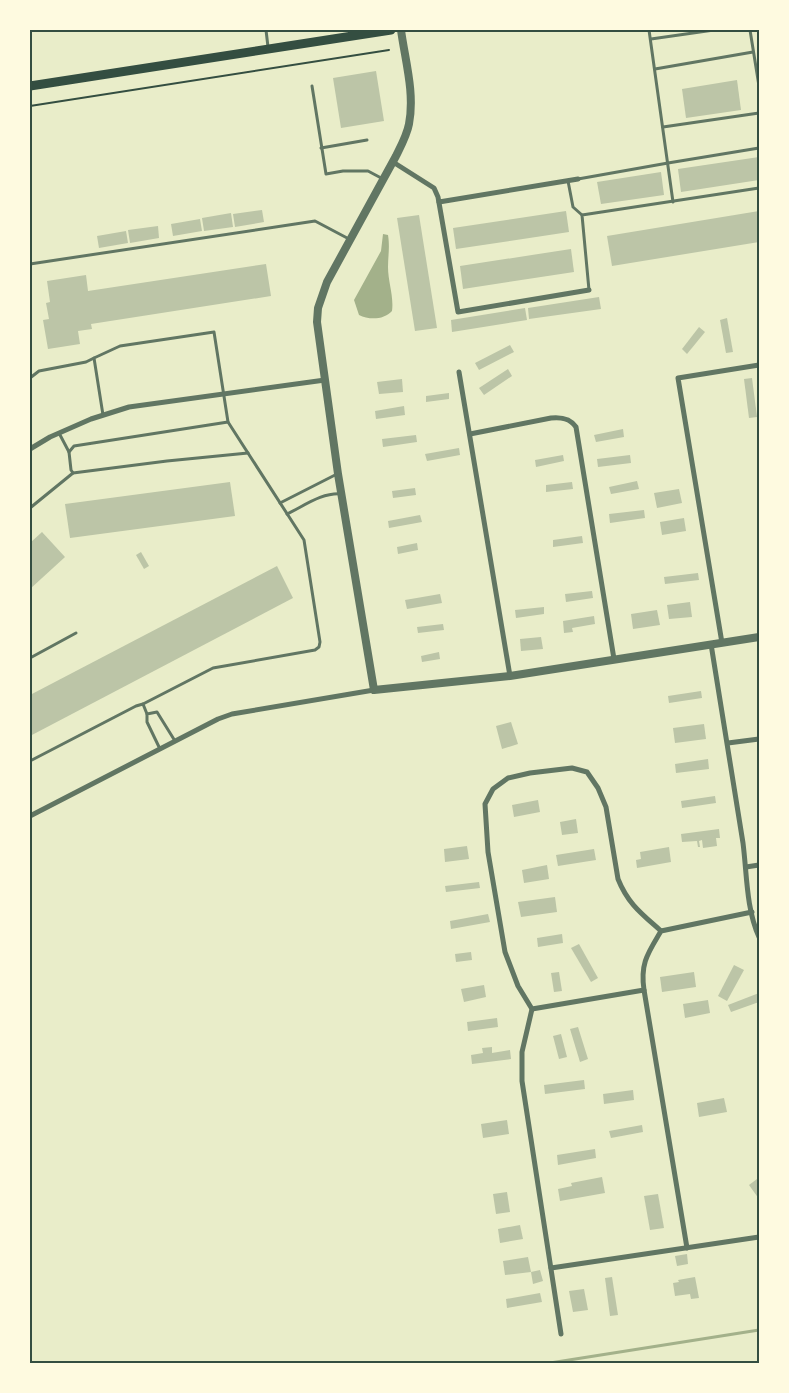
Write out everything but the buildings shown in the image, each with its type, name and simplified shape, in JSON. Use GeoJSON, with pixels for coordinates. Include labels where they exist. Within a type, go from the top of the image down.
{"type":"FeatureCollection","features":[{"type":"Feature","properties":{"kind":"main road"},"geometry":{"type":"LineString","coordinates":[[30,86],[391,30]]}},
{"type":"Feature","properties":{"kind":"street"},"geometry":{"type":"LineString","coordinates":[[374,690],[338,474],[318,335],[318,308],[327,282],[406,136],[410,111],[408,78],[401,30]]}},
{"type":"Feature","properties":{"kind":"street"},"geometry":{"type":"LineString","coordinates":[[393,162],[434,188],[439,202],[458,312],[589,290]]}},
{"type":"Feature","properties":{"kind":"street"},"geometry":{"type":"LineString","coordinates":[[439,202],[578,179]]}},
{"type":"Feature","properties":{"kind":"street"},"geometry":{"type":"LineString","coordinates":[[722,643],[678,378],[759,365]]}},
{"type":"Feature","properties":{"kind":"street"},"geometry":{"type":"LineString","coordinates":[[459,372],[510,676]]}},
{"type":"Feature","properties":{"kind":"street"},"geometry":{"type":"LineString","coordinates":[[30,449],[59,433],[129,406],[224,395],[325,380]]}},
{"type":"Feature","properties":{"kind":"street"},"geometry":{"type":"LineString","coordinates":[[470,434],[562,417],[572,422],[576,428],[614,659]]}},
{"type":"Feature","properties":{"kind":"street"},"geometry":{"type":"LineString","coordinates":[[30,816],[218,719],[232,714],[374,690],[510,676],[759,637]]}},
{"type":"Feature","properties":{"kind":"street"},"geometry":{"type":"LineString","coordinates":[[711,644],[728,743],[748,892],[759,937]]}},
{"type":"Feature","properties":{"kind":"street"},"geometry":{"type":"LineString","coordinates":[[728,743],[759,739]]}},
{"type":"Feature","properties":{"kind":"street"},"geometry":{"type":"LineString","coordinates":[[561,1334],[522,1081],[522,1052],[532,1009],[512,972],[505,952],[499,924],[488,852],[486,804],[489,796],[499,784],[508,778],[572,768],[587,772],[598,788],[606,807],[618,880],[632,905],[645,919],[661,931],[752,912]]}},
{"type":"Feature","properties":{"kind":"street"},"geometry":{"type":"LineString","coordinates":[[746,867],[759,865]]}},
{"type":"Feature","properties":{"kind":"street"},"geometry":{"type":"LineString","coordinates":[[661,931],[647,956],[642,970],[687,1248]]}},
{"type":"Feature","properties":{"kind":"street"},"geometry":{"type":"LineString","coordinates":[[532,1009],[644,990]]}},
{"type":"Feature","properties":{"kind":"street"},"geometry":{"type":"LineString","coordinates":[[552,1268],[759,1237]]}},
{"type":"Feature","properties":{"kind":"lane"},"geometry":{"type":"LineString","coordinates":[[266,30],[269,49]]}},
{"type":"Feature","properties":{"kind":"lane"},"geometry":{"type":"LineString","coordinates":[[649,30],[673,202]]}},
{"type":"Feature","properties":{"kind":"lane"},"geometry":{"type":"LineString","coordinates":[[650,39],[714,30]]}},
{"type":"Feature","properties":{"kind":"lane"},"geometry":{"type":"LineString","coordinates":[[750,30],[759,86]]}},
{"type":"Feature","properties":{"kind":"lane"},"geometry":{"type":"LineString","coordinates":[[655,69],[753,52]]}},
{"type":"Feature","properties":{"kind":"lane"},"geometry":{"type":"LineString","coordinates":[[312,86],[326,174],[343,171],[368,171],[384,179]]}},
{"type":"Feature","properties":{"kind":"lane"},"geometry":{"type":"LineString","coordinates":[[663,127],[759,113]]}},
{"type":"Feature","properties":{"kind":"lane"},"geometry":{"type":"LineString","coordinates":[[321,148],[367,140]]}},
{"type":"Feature","properties":{"kind":"lane"},"geometry":{"type":"LineString","coordinates":[[578,179],[759,148]]}},
{"type":"Feature","properties":{"kind":"lane"},"geometry":{"type":"LineString","coordinates":[[568,181],[573,206],[582,215],[589,290]]}},
{"type":"Feature","properties":{"kind":"lane"},"geometry":{"type":"LineString","coordinates":[[582,215],[759,188]]}},
{"type":"Feature","properties":{"kind":"lane"},"geometry":{"type":"LineString","coordinates":[[30,264],[315,221],[350,239]]}},
{"type":"Feature","properties":{"kind":"lane"},"geometry":{"type":"LineString","coordinates":[[30,378],[39,371],[86,362],[120,346],[214,332],[228,422],[304,540],[320,642],[319,648],[315,650],[213,668],[30,761]]}},
{"type":"Feature","properties":{"kind":"lane"},"geometry":{"type":"LineString","coordinates":[[94,358],[104,415]]}},
{"type":"Feature","properties":{"kind":"lane"},"geometry":{"type":"LineString","coordinates":[[69,452],[74,446],[228,422]]}},
{"type":"Feature","properties":{"kind":"lane"},"geometry":{"type":"LineString","coordinates":[[59,433],[69,452],[71,470],[74,473]]}},
{"type":"Feature","properties":{"kind":"lane"},"geometry":{"type":"LineString","coordinates":[[30,508],[74,473],[248,453]]}},
{"type":"Feature","properties":{"kind":"lane"},"geometry":{"type":"LineString","coordinates":[[280,503],[338,474]]}},
{"type":"Feature","properties":{"kind":"lane"},"geometry":{"type":"LineString","coordinates":[[287,514],[333,493],[342,494]]}},
{"type":"Feature","properties":{"kind":"lane"},"geometry":{"type":"LineString","coordinates":[[30,658],[76,634]]}},
{"type":"Feature","properties":{"kind":"lane"},"geometry":{"type":"LineString","coordinates":[[143,704],[147,714],[147,722],[160,749]]}},
{"type":"Feature","properties":{"kind":"lane"},"geometry":{"type":"LineString","coordinates":[[147,714],[157,712],[175,741]]}},
{"type":"Feature","properties":{"kind":"path"},"geometry":{"type":"LineString","coordinates":[[30,106],[389,50]]}},
{"type":"Feature","properties":{"kind":"shaded area"},"geometry":{"type":"Polygon","coordinates":[[[383,234],[388,235],[389,239],[388,273],[392,311],[381,318],[367,318],[359,315],[354,300],[381,251],[383,234]]]}},
{"type":"Feature","properties":{"kind":"waterway"},"geometry":{"type":"LineString","coordinates":[[550,1363],[759,1330]]}}]}
